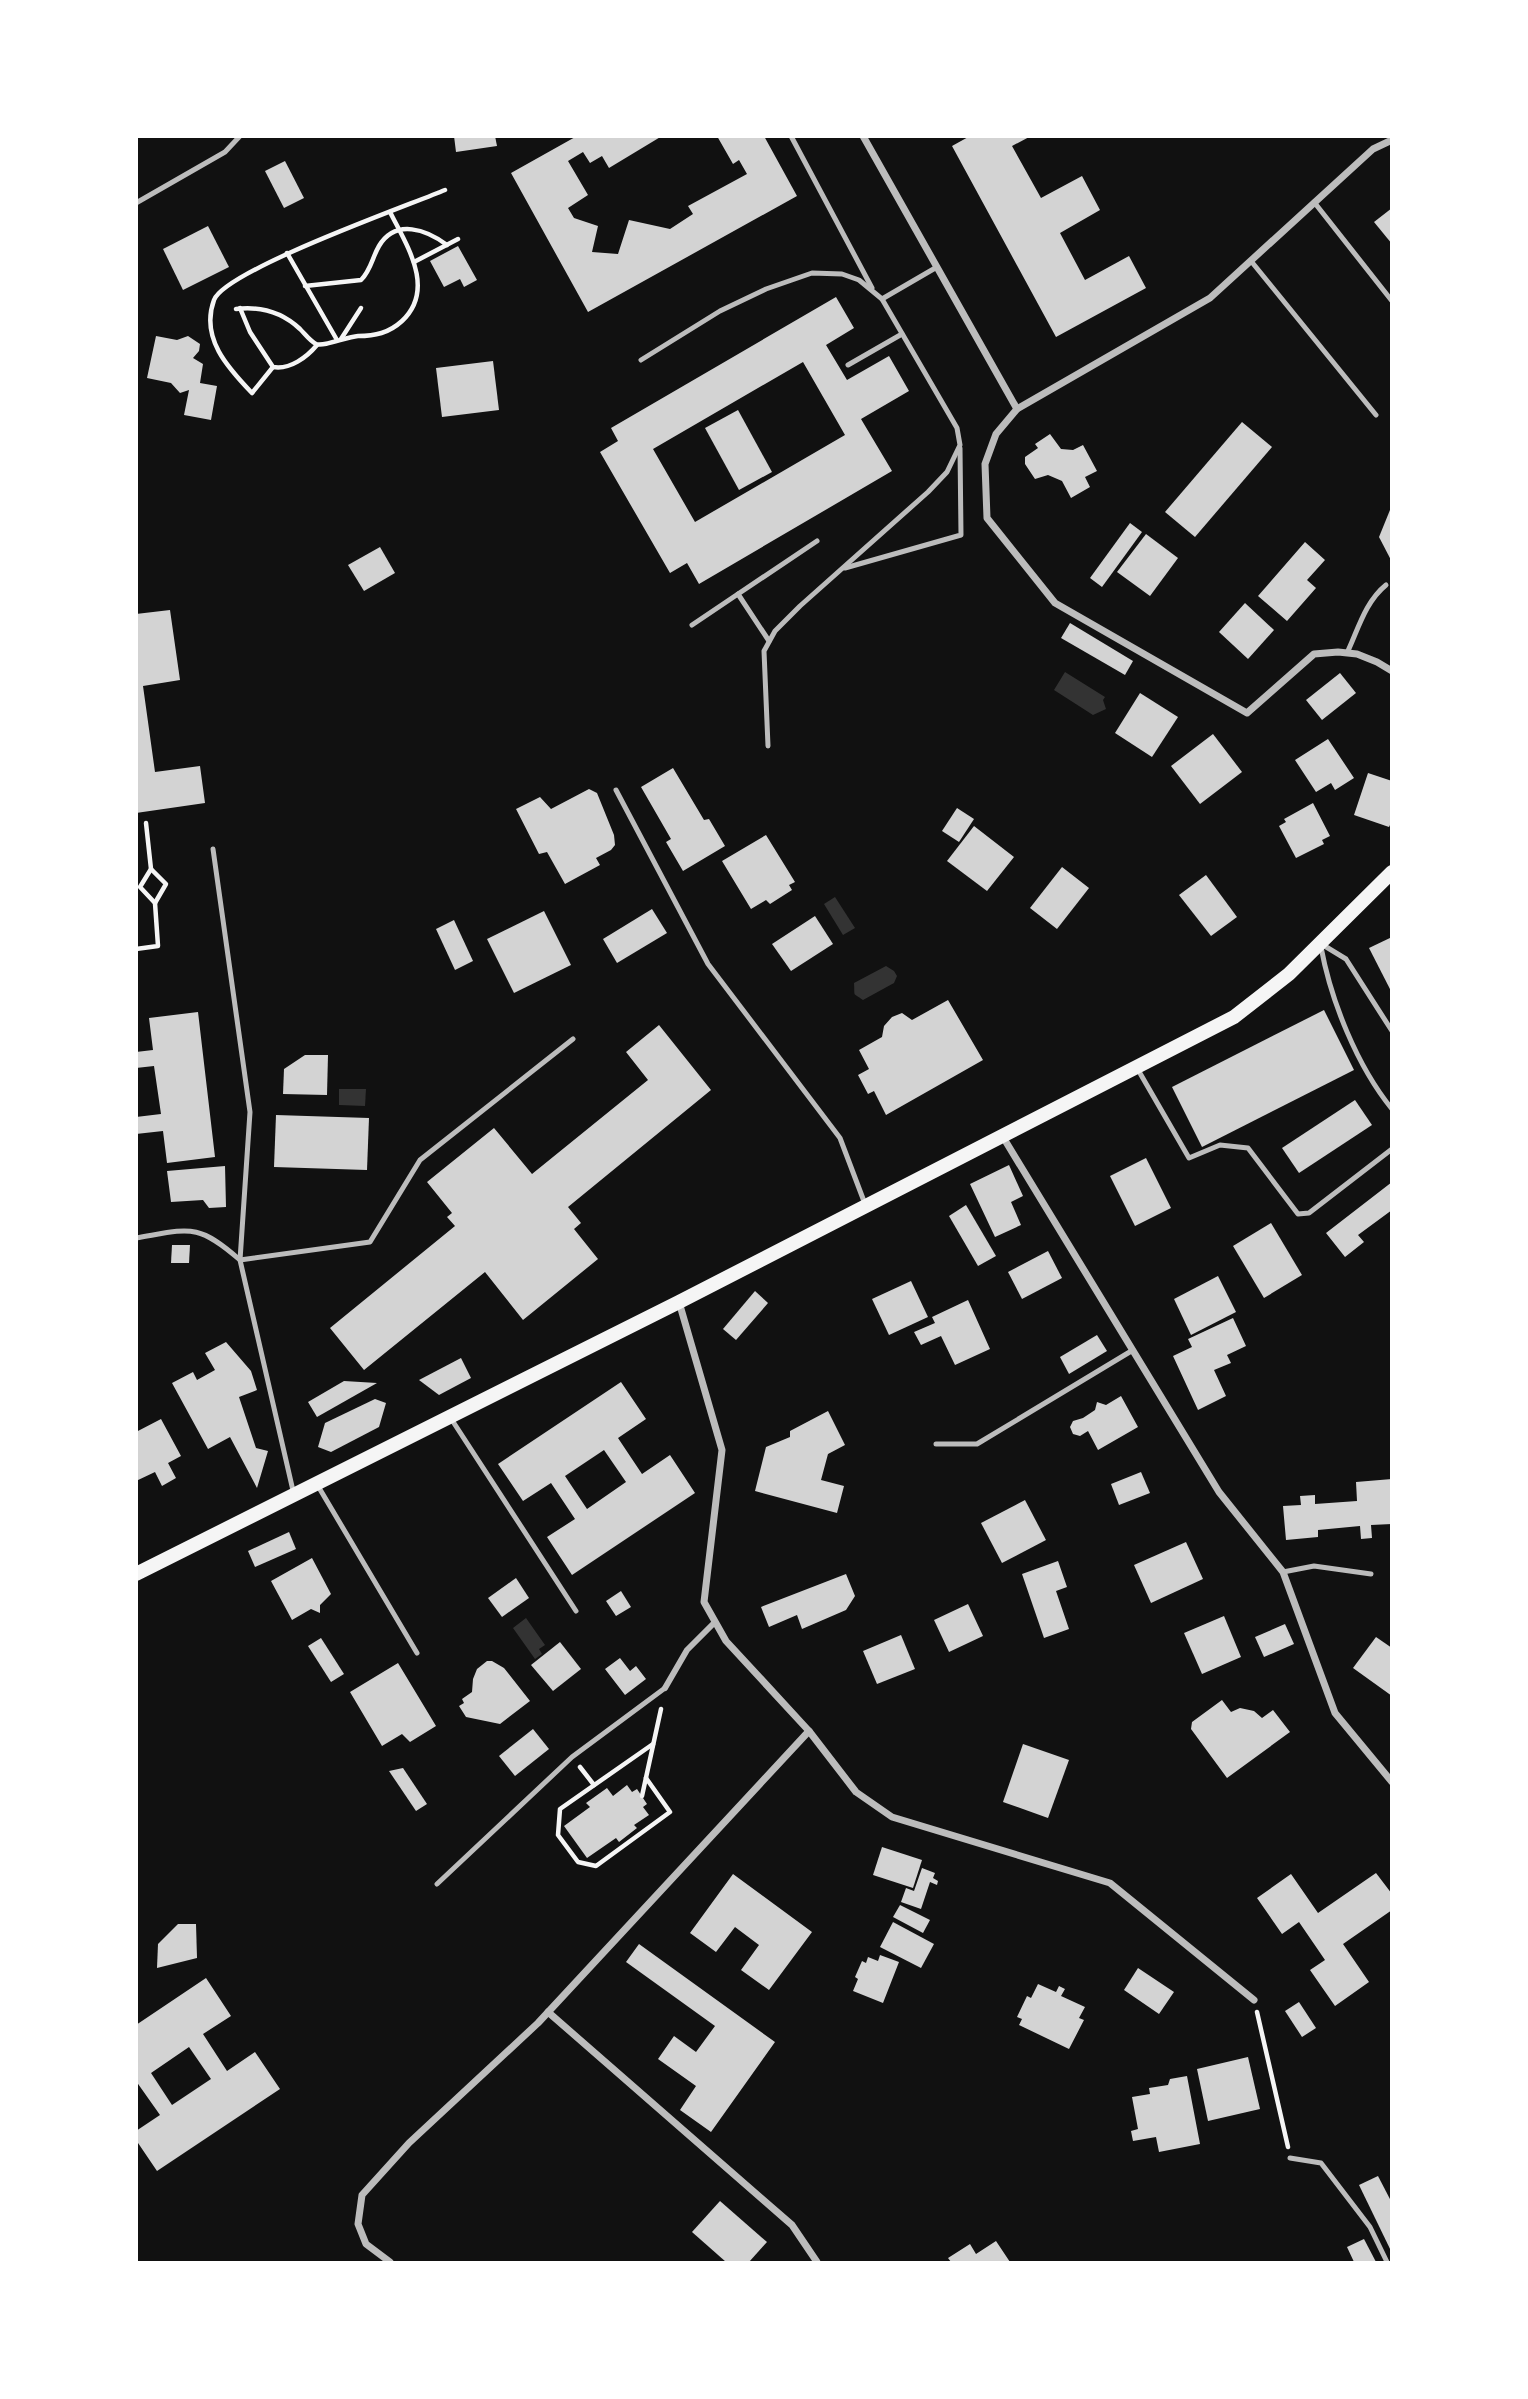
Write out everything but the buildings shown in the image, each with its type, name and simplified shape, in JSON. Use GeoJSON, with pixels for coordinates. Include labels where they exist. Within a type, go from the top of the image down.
{"type":"FeatureCollection","features":[{"type":"Feature","properties":{"kind":"main road"},"geometry":{"type":"LineString","coordinates":[[136,1574],[679,1302],[1234,1017],[1289,974],[1391,872]]}},
{"type":"Feature","properties":{"kind":"street"},"geometry":{"type":"LineString","coordinates":[[863,136],[1017,409]]}},
{"type":"Feature","properties":{"kind":"street"},"geometry":{"type":"LineString","coordinates":[[1391,140],[1373,149],[1210,298],[1017,409],[996,434],[985,468],[987,518],[1055,603],[1247,713],[1314,654],[1347,653],[1370,659],[1391,671]]}},
{"type":"Feature","properties":{"kind":"street"},"geometry":{"type":"LineString","coordinates":[[1003,1136],[1219,1492],[1283,1572],[1335,1713],[1391,1782]]}},
{"type":"Feature","properties":{"kind":"street"},"geometry":{"type":"LineString","coordinates":[[679,1302],[722,1450],[704,1602],[726,1642],[809,1731],[856,1793],[892,1816],[1110,1883],[1254,2000]]}},
{"type":"Feature","properties":{"kind":"street"},"geometry":{"type":"LineString","coordinates":[[665,1688],[687,1650],[715,1622]]}},
{"type":"Feature","properties":{"kind":"street"},"geometry":{"type":"LineString","coordinates":[[390,2263],[366,2244],[358,2224],[362,2195],[409,2143],[548,2012],[809,1731]]}},
{"type":"Feature","properties":{"kind":"street"},"geometry":{"type":"LineString","coordinates":[[548,2012],[792,2225],[817,2263]]}},
{"type":"Feature","properties":{"kind":"lane"},"geometry":{"type":"LineString","coordinates":[[136,203],[225,152],[240,136]]}},
{"type":"Feature","properties":{"kind":"lane"},"geometry":{"type":"LineString","coordinates":[[791,136],[875,292]]}},
{"type":"Feature","properties":{"kind":"lane"},"geometry":{"type":"LineString","coordinates":[[1314,202],[1391,301]]}},
{"type":"Feature","properties":{"kind":"lane"},"geometry":{"type":"LineString","coordinates":[[1251,261],[1376,415]]}},
{"type":"Feature","properties":{"kind":"lane"},"geometry":{"type":"LineString","coordinates":[[882,299],[937,267]]}},
{"type":"Feature","properties":{"kind":"lane"},"geometry":{"type":"LineString","coordinates":[[641,359],[720,312],[765,289],[800,276],[822,272],[842,274],[859,280],[882,299],[957,428],[960,445],[961,535],[842,568]]}},
{"type":"Feature","properties":{"kind":"lane"},"geometry":{"type":"LineString","coordinates":[[848,365],[902,334]]}},
{"type":"Feature","properties":{"kind":"lane"},"geometry":{"type":"LineString","coordinates":[[768,746],[764,651],[775,631],[928,492],[947,472],[960,445]]}},
{"type":"Feature","properties":{"kind":"lane"},"geometry":{"type":"LineString","coordinates":[[692,625],[817,541]]}},
{"type":"Feature","properties":{"kind":"lane"},"geometry":{"type":"LineString","coordinates":[[1347,653],[1363,615],[1376,593],[1386,585]]}},
{"type":"Feature","properties":{"kind":"lane"},"geometry":{"type":"LineString","coordinates":[[738,594],[769,641]]}},
{"type":"Feature","properties":{"kind":"lane"},"geometry":{"type":"LineString","coordinates":[[616,790],[708,964],[840,1138],[866,1207]]}},
{"type":"Feature","properties":{"kind":"lane"},"geometry":{"type":"LineString","coordinates":[[213,849],[250,1112],[240,1260],[294,1495]]}},
{"type":"Feature","properties":{"kind":"lane"},"geometry":{"type":"LineString","coordinates":[[1320,943],[1346,959],[1391,1031]]}},
{"type":"Feature","properties":{"kind":"lane"},"geometry":{"type":"LineString","coordinates":[[1320,943],[1327,979],[1352,1040],[1375,1088],[1391,1109]]}},
{"type":"Feature","properties":{"kind":"lane"},"geometry":{"type":"LineString","coordinates":[[136,1238],[187,1230],[202,1233],[222,1244],[240,1260],[370,1242],[420,1160],[573,1039]]}},
{"type":"Feature","properties":{"kind":"lane"},"geometry":{"type":"LineString","coordinates":[[1136,1065],[1189,1158],[1220,1145],[1248,1148],[1298,1214],[1309,1213],[1391,1149]]}},
{"type":"Feature","properties":{"kind":"lane"},"geometry":{"type":"LineString","coordinates":[[936,1444],[977,1444],[1133,1350]]}},
{"type":"Feature","properties":{"kind":"lane"},"geometry":{"type":"LineString","coordinates":[[450,1418],[576,1611]]}},
{"type":"Feature","properties":{"kind":"lane"},"geometry":{"type":"LineString","coordinates":[[317,1483],[417,1653]]}},
{"type":"Feature","properties":{"kind":"lane"},"geometry":{"type":"LineString","coordinates":[[1283,1572],[1314,1566],[1371,1574]]}},
{"type":"Feature","properties":{"kind":"lane"},"geometry":{"type":"LineString","coordinates":[[437,1884],[572,1757],[665,1688]]}},
{"type":"Feature","properties":{"kind":"lane"},"geometry":{"type":"LineString","coordinates":[[1290,2158],[1321,2164],[1370,2227],[1387,2263]]}},
{"type":"Feature","properties":{"kind":"path"},"geometry":{"type":"LineString","coordinates":[[273,367],[252,394],[227,367],[209,329],[214,298],[232,281],[287,253],[445,190]]}},
{"type":"Feature","properties":{"kind":"path"},"geometry":{"type":"LineString","coordinates":[[317,345],[294,323],[276,313],[238,309],[257,345],[273,367],[279,368],[302,359],[317,345],[385,333],[406,317],[418,296],[418,275],[414,262],[390,212]]}},
{"type":"Feature","properties":{"kind":"path"},"geometry":{"type":"LineString","coordinates":[[305,286],[360,280],[372,265],[380,244],[400,231],[413,228],[423,230],[447,245]]}},
{"type":"Feature","properties":{"kind":"path"},"geometry":{"type":"LineString","coordinates":[[414,262],[458,239]]}},
{"type":"Feature","properties":{"kind":"path"},"geometry":{"type":"LineString","coordinates":[[287,253],[339,339]]}},
{"type":"Feature","properties":{"kind":"path"},"geometry":{"type":"LineString","coordinates":[[339,339],[360,308]]}},
{"type":"Feature","properties":{"kind":"path"},"geometry":{"type":"LineString","coordinates":[[146,823],[151,869],[140,887],[155,903]]}},
{"type":"Feature","properties":{"kind":"path"},"geometry":{"type":"LineString","coordinates":[[136,949],[158,946],[155,903],[166,884],[151,869]]}},
{"type":"Feature","properties":{"kind":"path"},"geometry":{"type":"LineString","coordinates":[[642,1796],[665,1688]]}},
{"type":"Feature","properties":{"kind":"path"},"geometry":{"type":"LineString","coordinates":[[646,1778],[670,1812],[596,1866],[578,1862],[558,1835],[560,1809],[653,1744]]}},
{"type":"Feature","properties":{"kind":"path"},"geometry":{"type":"LineString","coordinates":[[572,1757],[594,1785]]}},
{"type":"Feature","properties":{"kind":"path"},"geometry":{"type":"LineString","coordinates":[[1254,2000],[1290,2158]]}},
{"type":"Feature","properties":{"kind":"shaded area"},"geometry":{"type":"Polygon","coordinates":[[[1065,672],[1105,697],[1103,700],[1106,709],[1093,715],[1054,690],[1065,672]]]}},
{"type":"Feature","properties":{"kind":"shaded area"},"geometry":{"type":"Polygon","coordinates":[[[835,897],[855,928],[843,935],[824,904],[835,897]]]}},
{"type":"Feature","properties":{"kind":"shaded area"},"geometry":{"type":"Polygon","coordinates":[[[886,966],[897,976],[894,983],[863,1000],[854,993],[854,983],[886,966]]]}},
{"type":"Feature","properties":{"kind":"shaded area"},"geometry":{"type":"Polygon","coordinates":[[[339,1089],[366,1089],[365,1106],[339,1105],[339,1089]]]}},
{"type":"Feature","properties":{"kind":"shaded area"},"geometry":{"type":"Polygon","coordinates":[[[526,1618],[545,1645],[539,1649],[542,1654],[535,1659],[513,1628],[526,1618]]]}}]}
